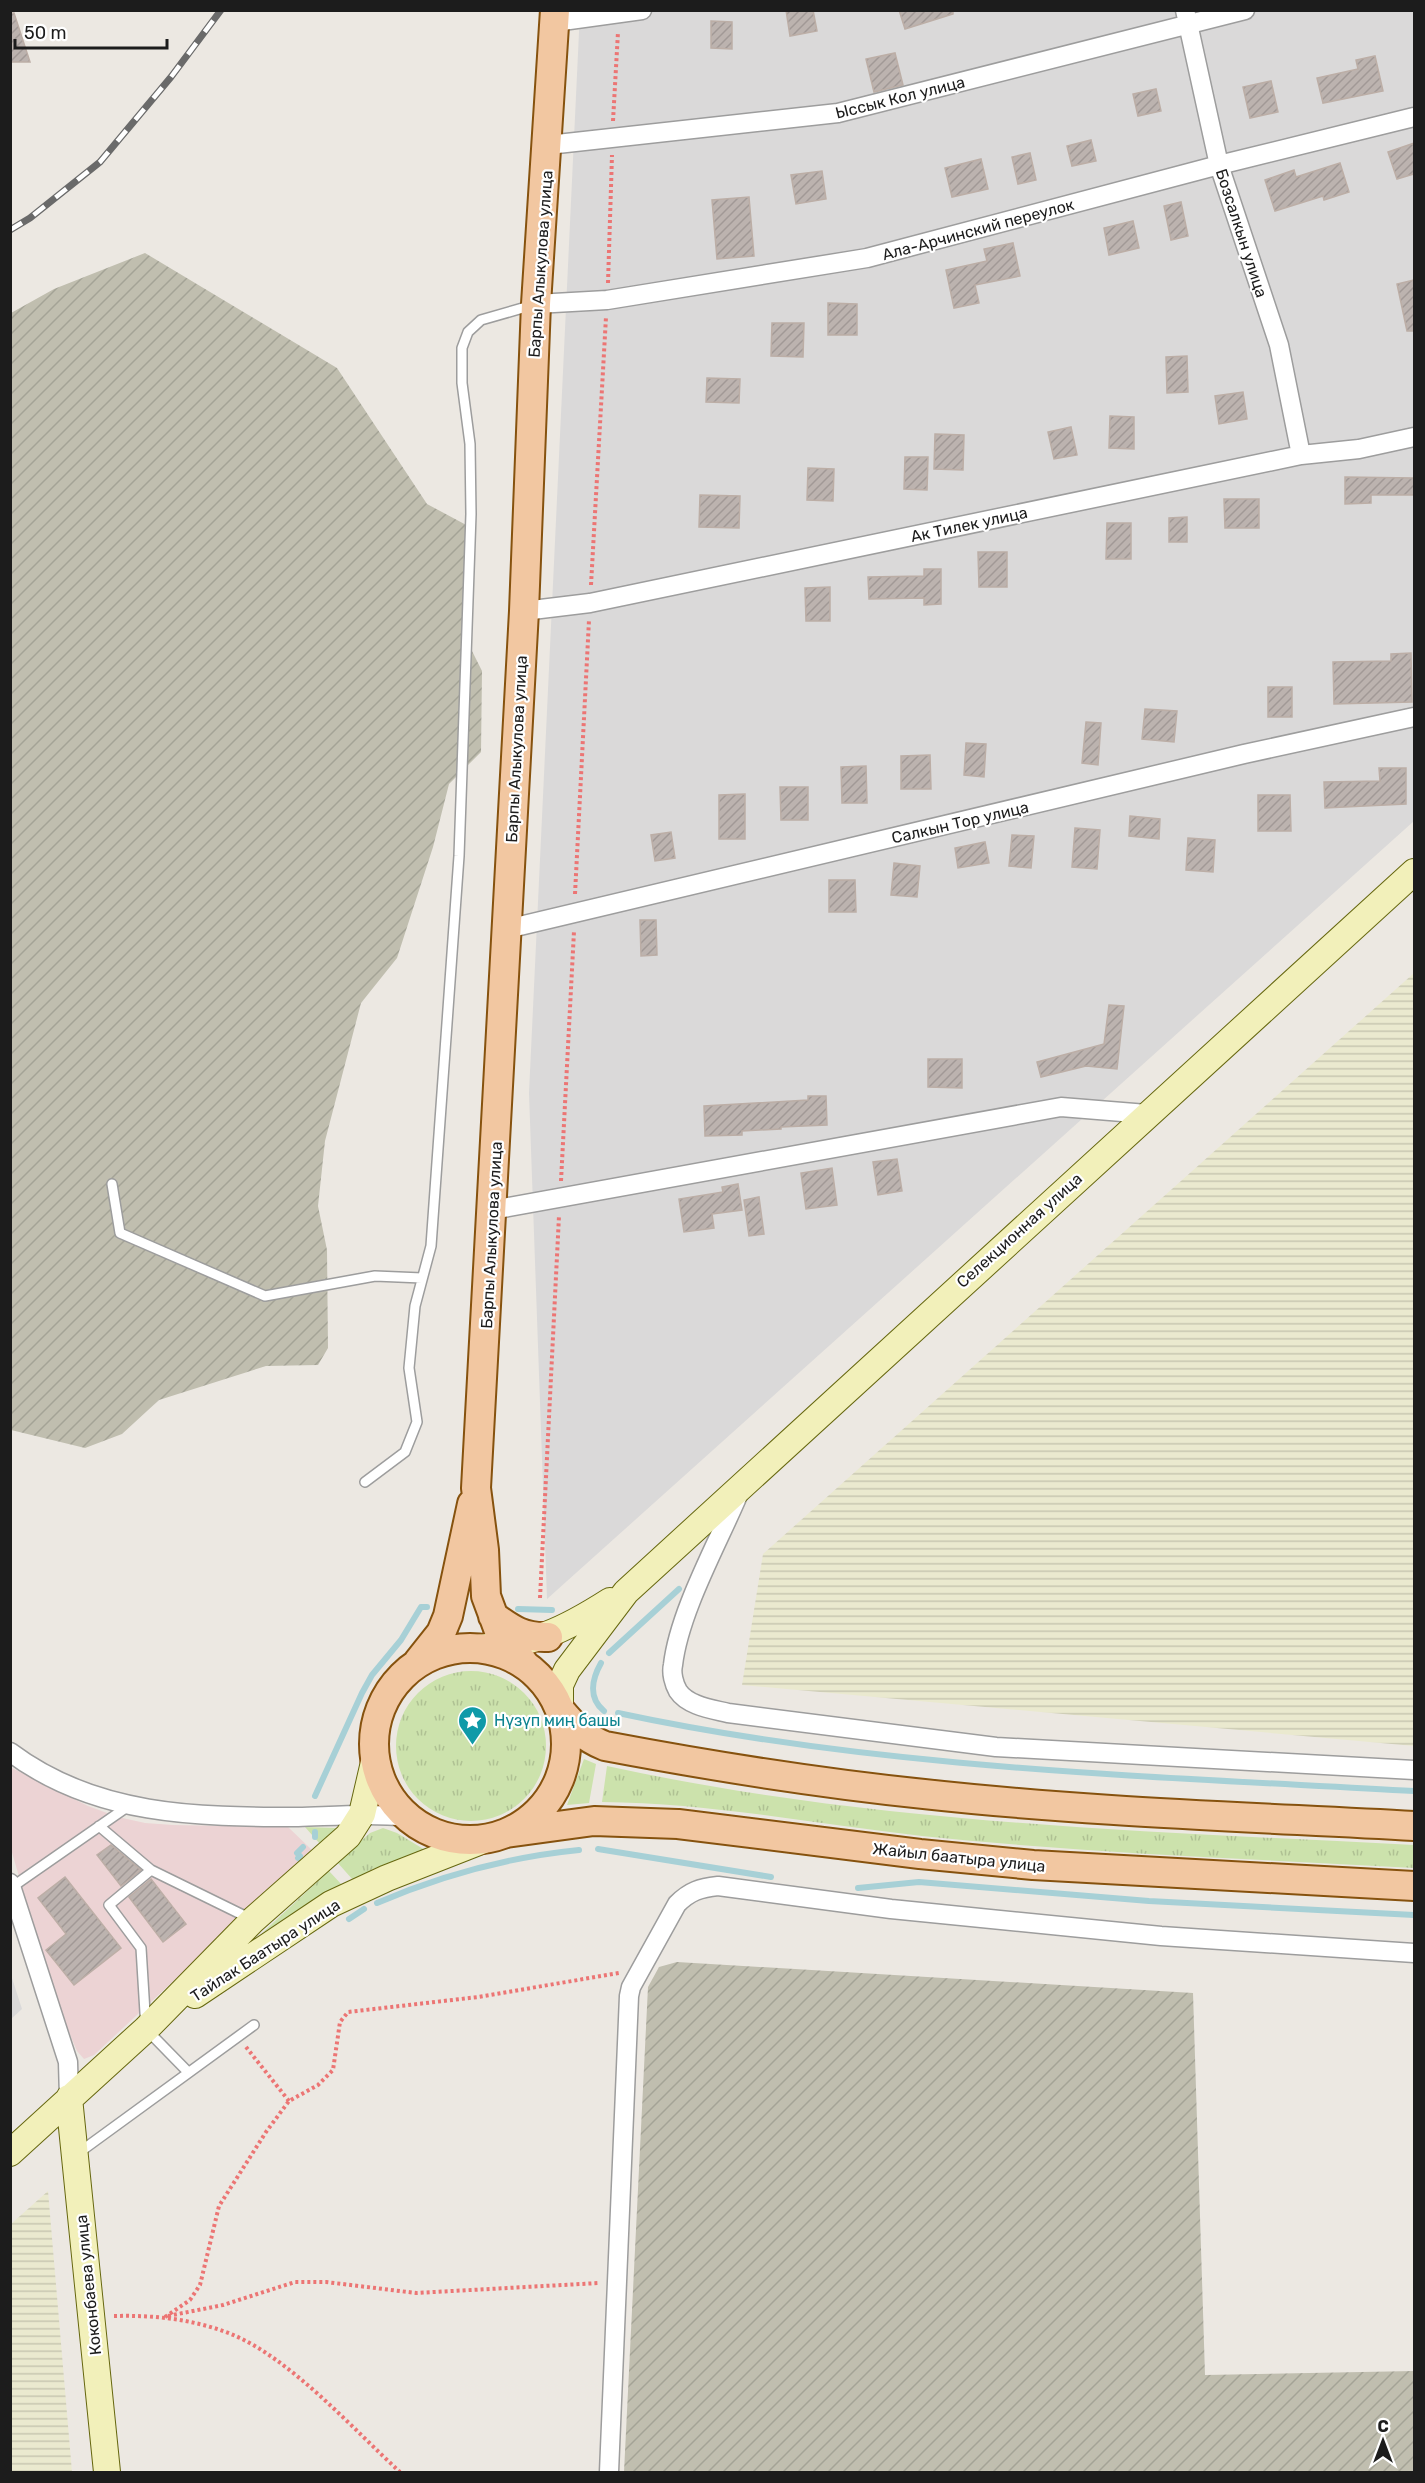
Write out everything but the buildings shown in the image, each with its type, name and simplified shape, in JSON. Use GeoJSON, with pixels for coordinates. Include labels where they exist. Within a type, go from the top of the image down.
{"type":"FeatureCollection","features":[{"type":"Feature","properties":{"kind":"main road","name":"Барпы Алыкулова улица"},"geometry":{"type":"LineString","coordinates":[[517,1656],[491,1615],[486,1596],[484,1550],[476,1488],[524,611],[536,304],[555,16]]}},
{"type":"Feature","properties":{"kind":"main road","name":"Барпы Алыкулова улица"},"geometry":{"type":"LineString","coordinates":[[413,1667],[431,1648],[448,1616],[461,1548],[476,1488]]}},
{"type":"Feature","properties":{"kind":"main road"},"geometry":{"type":"LineString","coordinates":[[491,1615],[517,1633],[531,1638],[548,1637]]}},
{"type":"Feature","properties":{"kind":"main road"},"geometry":{"type":"LineString","coordinates":[[560,1710],[566,1738],[566,1755],[556,1788],[535,1815],[497,1836],[472,1840],[446,1837],[422,1827],[408,1817],[386,1791],[375,1758],[375,1732],[381,1707],[389,1692],[413,1667],[444,1652],[478,1648],[510,1657],[517,1656],[547,1686],[560,1710],[582,1735],[605,1746],[746,1771],[924,1794],[1029,1803],[1414,1826]]}},
{"type":"Feature","properties":{"kind":"main road","name":"Жайыл баатыра улица"},"geometry":{"type":"LineString","coordinates":[[497,1836],[594,1821],[678,1824],[1034,1866],[1414,1886]]}},
{"type":"Feature","properties":{"kind":"street"},"geometry":{"type":"LineString","coordinates":[[555,16],[618,14],[642,10]]}},
{"type":"Feature","properties":{"kind":"street","name":"Ыссык Кол улица"},"geometry":{"type":"LineString","coordinates":[[548,145],[838,113],[1187,18],[1245,10]]}},
{"type":"Feature","properties":{"kind":"street","name":"Бозсалкын улица"},"geometry":{"type":"LineString","coordinates":[[1187,18],[1219,165],[1279,345],[1301,455]]}},
{"type":"Feature","properties":{"kind":"street","name":"Ала-Арчинский переулок"},"geometry":{"type":"LineString","coordinates":[[536,304],[607,300],[867,258],[1219,165],[1414,117]]}},
{"type":"Feature","properties":{"kind":"street","name":"Ак Тилек улица"},"geometry":{"type":"LineString","coordinates":[[524,611],[590,603],[1301,455],[1359,449],[1414,437]]}},
{"type":"Feature","properties":{"kind":"street","name":"Салкын Тор улица"},"geometry":{"type":"LineString","coordinates":[[507,929],[1221,760],[1414,717]]}},
{"type":"Feature","properties":{"kind":"street","name":"Селекционная улица"},"geometry":{"type":"LineString","coordinates":[[560,1710],[560,1685],[567,1670],[626,1592],[1414,872]]}},
{"type":"Feature","properties":{"kind":"street"},"geometry":{"type":"LineString","coordinates":[[492,1210],[1061,1107],[1147,1114]]}},
{"type":"Feature","properties":{"kind":"street"},"geometry":{"type":"LineString","coordinates":[[744,1483],[688,1612],[672,1664],[672,1676],[679,1692],[691,1703],[728,1713],[996,1747],[1414,1770]]}},
{"type":"Feature","properties":{"kind":"street","name":"Селекционная улица"},"geometry":{"type":"LineString","coordinates":[[517,1656],[626,1592]]}},
{"type":"Feature","properties":{"kind":"street"},"geometry":{"type":"LineString","coordinates":[[10,1752],[66,1784],[127,1807],[199,1814],[298,1817],[362,1814],[408,1817]]}},
{"type":"Feature","properties":{"kind":"street","name":"Тайлак Баатыра улица"},"geometry":{"type":"LineString","coordinates":[[10,2153],[146,2029],[253,1920],[348,1836],[362,1814],[375,1758]]}},
{"type":"Feature","properties":{"kind":"street","name":"Тайлак Баатыра улица"},"geometry":{"type":"LineString","coordinates":[[146,2029],[332,1904],[387,1878],[497,1836]]}},
{"type":"Feature","properties":{"kind":"street"},"geometry":{"type":"LineString","coordinates":[[11,1885],[68,2062],[69,2098]]}},
{"type":"Feature","properties":{"kind":"street"},"geometry":{"type":"LineString","coordinates":[[609,2472],[615,2282],[629,1996],[640,1969],[677,1904],[688,1893],[700,1888],[718,1886],[891,1909],[1161,1936],[1414,1953]]}},
{"type":"Feature","properties":{"kind":"street","name":"Коконбаева улица"},"geometry":{"type":"LineString","coordinates":[[69,2098],[108,2472]]}},
{"type":"Feature","properties":{"kind":"lane"},"geometry":{"type":"LineString","coordinates":[[365,1482],[405,1452],[417,1422],[409,1368],[415,1306],[431,1246],[459,856],[471,514],[470,444],[462,383],[462,348],[468,332],[481,320],[536,304]]}},
{"type":"Feature","properties":{"kind":"lane"},"geometry":{"type":"LineString","coordinates":[[112,1184],[120,1233],[265,1296],[375,1276],[422,1278]]}},
{"type":"Feature","properties":{"kind":"lane"},"geometry":{"type":"LineString","coordinates":[[11,1885],[127,1807]]}},
{"type":"Feature","properties":{"kind":"lane"},"geometry":{"type":"LineString","coordinates":[[99,1826],[151,1870],[253,1920]]}},
{"type":"Feature","properties":{"kind":"lane"},"geometry":{"type":"LineString","coordinates":[[151,1870],[109,1905],[141,1948],[146,2029],[188,2072]]}},
{"type":"Feature","properties":{"kind":"lane"},"geometry":{"type":"LineString","coordinates":[[75,2156],[254,2025]]}},
{"type":"Feature","properties":{"kind":"path"},"geometry":{"type":"LineString","coordinates":[[540,1598],[607,300],[618,14]]}},
{"type":"Feature","properties":{"kind":"path"},"geometry":{"type":"LineString","coordinates":[[165,2317],[190,2300],[200,2285],[219,2206],[289,2101],[318,2085],[333,2070],[340,2022],[348,2012],[478,1997],[640,1969]]}},
{"type":"Feature","properties":{"kind":"path"},"geometry":{"type":"LineString","coordinates":[[238,2036],[289,2101]]}},
{"type":"Feature","properties":{"kind":"path"},"geometry":{"type":"LineString","coordinates":[[165,2317],[223,2305],[295,2282],[327,2282],[416,2293],[615,2282]]}},
{"type":"Feature","properties":{"kind":"path"},"geometry":{"type":"LineString","coordinates":[[92,2317],[165,2317],[192,2322],[231,2334],[272,2356],[400,2472]]}},
{"type":"Feature","properties":{"kind":"shaded area"},"geometry":{"type":"Polygon","coordinates":[[[580,11],[1414,11],[1414,821],[547,1599],[529,1093],[580,11]]]}},
{"type":"Feature","properties":{"kind":"shaded area"},"geometry":{"type":"Polygon","coordinates":[[[145,253],[337,368],[427,504],[470,527],[470,647],[482,671],[481,752],[449,784],[433,847],[397,958],[361,1003],[325,1141],[318,1206],[327,1250],[328,1348],[318,1365],[266,1366],[159,1400],[122,1434],[85,1448],[11,1430],[11,313],[54,289],[145,253]]]}},
{"type":"Feature","properties":{"kind":"shaded area"},"geometry":{"type":"Polygon","coordinates":[[[10,1767],[88,1806],[118,1817],[145,1823],[173,1825],[288,1827],[313,1851],[94,2055],[84,2059],[77,2051],[54,1997],[11,1849],[10,1767]]]}},
{"type":"Feature","properties":{"kind":"shaded area"},"geometry":{"type":"Polygon","coordinates":[[[677,1962],[1193,1993],[1205,2375],[1414,2371],[1414,2472],[624,2472],[648,1987],[659,1967],[677,1962]]]}},
{"type":"Feature","properties":{"kind":"shaded area"},"geometry":{"type":"Polygon","coordinates":[[[11,1975],[22,2009],[10,2019],[11,1975]]]}},
{"type":"Feature","properties":{"kind":"green space"},"geometry":{"type":"Polygon","coordinates":[[[1414,973],[1414,1746],[742,1685],[763,1554],[1414,973]]]}},
{"type":"Feature","properties":{"kind":"green space"},"geometry":{"type":"Polygon","coordinates":[[[471,1671],[500,1677],[524,1693],[540,1717],[546,1746],[540,1775],[524,1799],[500,1815],[471,1821],[442,1815],[418,1799],[402,1775],[396,1746],[402,1717],[418,1693],[442,1677],[471,1671]]]}},
{"type":"Feature","properties":{"kind":"green space"},"geometry":{"type":"Polygon","coordinates":[[[584,1759],[596,1764],[589,1803],[567,1805],[584,1759]]]}},
{"type":"Feature","properties":{"kind":"green space"},"geometry":{"type":"Polygon","coordinates":[[[607,1766],[807,1801],[908,1813],[1110,1829],[1414,1845],[1414,1868],[1045,1847],[922,1836],[723,1810],[602,1802],[607,1766]]]}},
{"type":"Feature","properties":{"kind":"green space"},"geometry":{"type":"Polygon","coordinates":[[[305,1827],[336,1828],[320,1844],[305,1827]]]}},
{"type":"Feature","properties":{"kind":"green space"},"geometry":{"type":"Polygon","coordinates":[[[383,1828],[397,1833],[425,1850],[373,1869],[353,1880],[337,1862],[370,1833],[383,1828]]]}},
{"type":"Feature","properties":{"kind":"green space"},"geometry":{"type":"Polygon","coordinates":[[[329,1871],[342,1885],[316,1898],[261,1934],[329,1871]]]}},
{"type":"Feature","properties":{"kind":"green space"},"geometry":{"type":"Polygon","coordinates":[[[48,2191],[72,2472],[11,2472],[11,2224],[48,2191]]]}},
{"type":"Feature","properties":{"kind":"waterway"},"geometry":{"type":"LineString","coordinates":[[609,1653],[679,1589]]}},
{"type":"Feature","properties":{"kind":"waterway"},"geometry":{"type":"LineString","coordinates":[[315,1796],[372,1675],[401,1640],[421,1607],[427,1607]]}},
{"type":"Feature","properties":{"kind":"waterway"},"geometry":{"type":"LineString","coordinates":[[518,1609],[552,1610]]}},
{"type":"Feature","properties":{"kind":"waterway"},"geometry":{"type":"LineString","coordinates":[[601,1663],[595,1675],[593,1688],[596,1700],[604,1711]]}},
{"type":"Feature","properties":{"kind":"waterway"},"geometry":{"type":"LineString","coordinates":[[618,1713],[716,1732],[815,1747],[914,1758],[1114,1774],[1414,1791]]}},
{"type":"Feature","properties":{"kind":"waterway"},"geometry":{"type":"LineString","coordinates":[[315,1832],[315,1837]]}},
{"type":"Feature","properties":{"kind":"waterway"},"geometry":{"type":"LineString","coordinates":[[298,1858],[300,1856],[297,1853],[303,1847]]}},
{"type":"Feature","properties":{"kind":"waterway"},"geometry":{"type":"LineString","coordinates":[[598,1849],[771,1877]]}},
{"type":"Feature","properties":{"kind":"waterway"},"geometry":{"type":"LineString","coordinates":[[377,1903],[426,1884],[501,1862],[579,1850]]}},
{"type":"Feature","properties":{"kind":"waterway"},"geometry":{"type":"LineString","coordinates":[[858,1888],[919,1882],[1149,1901],[1414,1915]]}},
{"type":"Feature","properties":{"kind":"waterway"},"geometry":{"type":"LineString","coordinates":[[349,1919],[364,1909]]}},
{"type":"Feature","properties":{"kind":"railway"},"geometry":{"type":"LineString","coordinates":[[10,230],[30,218],[100,162],[171,77],[221,10]]}},
{"type":"Feature","properties":{"kind":"place","name":"Нүзүп миң башы"},"geometry":{"type":"Point","coordinates":[473,1746]}}]}
